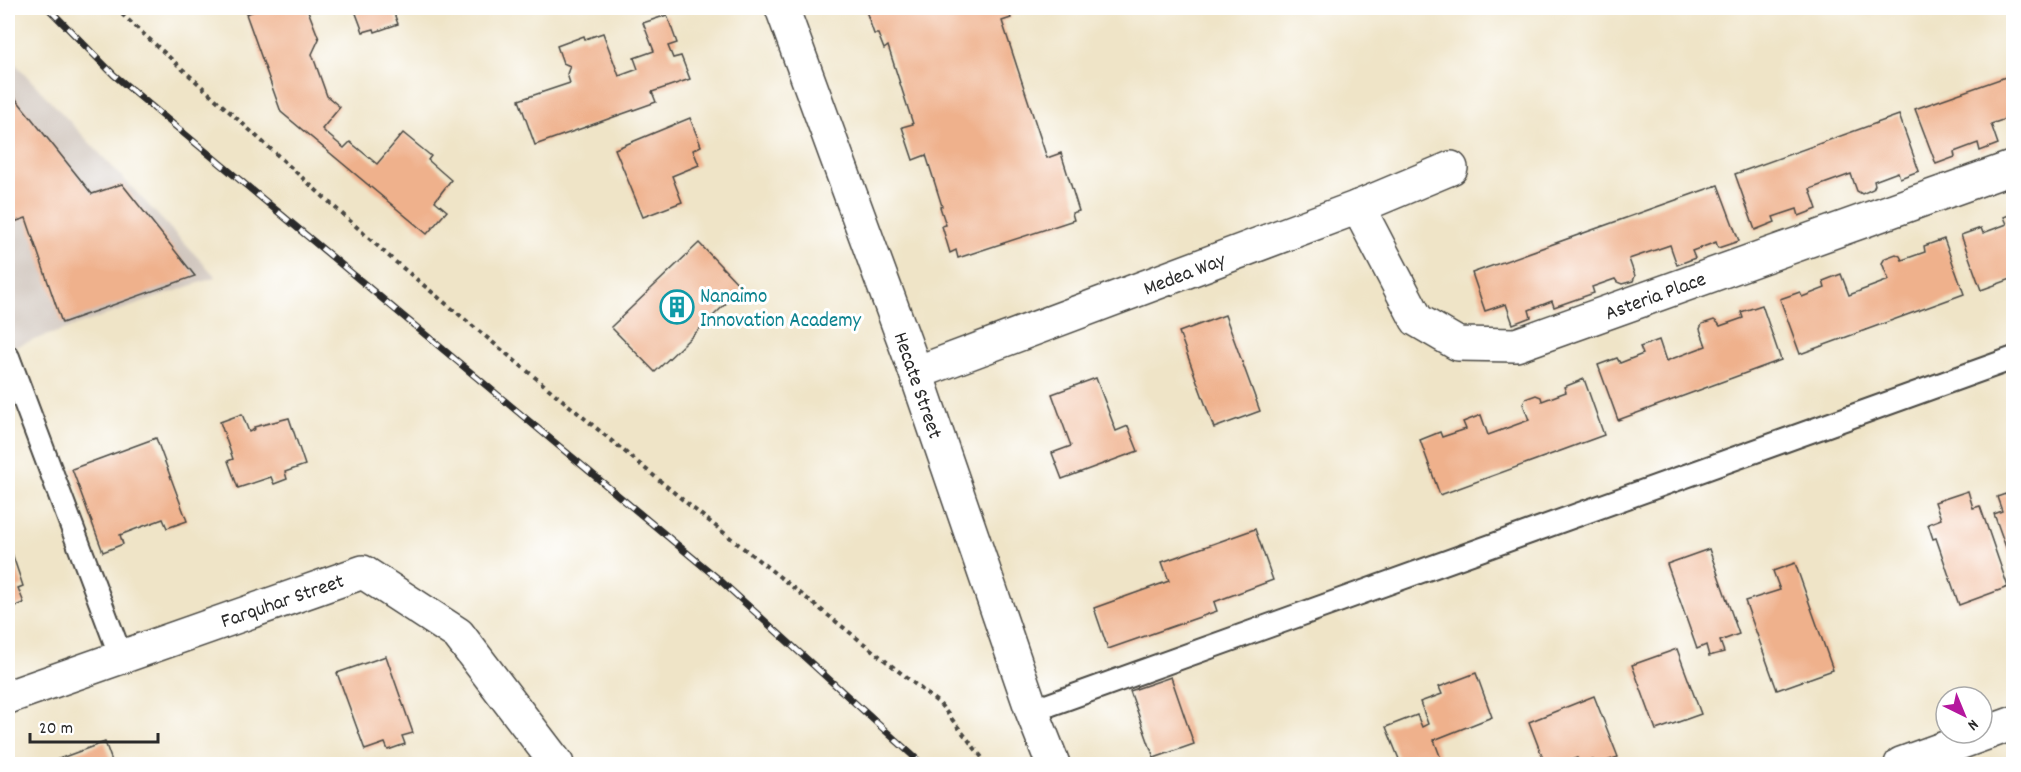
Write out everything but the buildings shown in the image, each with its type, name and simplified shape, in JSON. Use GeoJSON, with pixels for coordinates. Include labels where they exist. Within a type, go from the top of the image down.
{"type":"FeatureCollection","features":[{"type":"Feature","properties":{"kind":"street","name":"Hecate Street"},"geometry":{"type":"LineString","coordinates":[[782,8],[916,373],[1032,711],[1053,765]]}},
{"type":"Feature","properties":{"kind":"street","name":"Asteria Place"},"geometry":{"type":"LineString","coordinates":[[1358,207],[1417,320],[1458,344],[1516,345],[2013,166]]}},
{"type":"Feature","properties":{"kind":"street","name":"Medea Way"},"geometry":{"type":"LineString","coordinates":[[916,373],[1358,207],[1451,168]]}},
{"type":"Feature","properties":{"kind":"street","name":"Farquhar Street"},"geometry":{"type":"LineString","coordinates":[[8,697],[363,572],[458,634],[557,765]]}},
{"type":"Feature","properties":{"kind":"street"},"geometry":{"type":"LineString","coordinates":[[1901,765],[2013,723]]}},
{"type":"Feature","properties":{"kind":"lane"},"geometry":{"type":"LineString","coordinates":[[8,357],[121,657]]}},
{"type":"Feature","properties":{"kind":"lane"},"geometry":{"type":"LineString","coordinates":[[1032,711],[2013,358]]}},
{"type":"Feature","properties":{"kind":"path"},"geometry":{"type":"LineString","coordinates":[[115,8],[401,266],[694,509],[940,704],[987,765]]}},
{"type":"Feature","properties":{"kind":"shaded area"},"geometry":{"type":"Polygon","coordinates":[[[8,56],[216,277],[8,349],[8,56]]]}},
{"type":"Feature","properties":{"kind":"railway"},"geometry":{"type":"LineString","coordinates":[[48,8],[114,75],[722,582],[922,764]]}},
{"type":"Feature","properties":{"kind":"place","name":"Nanaimo Innovation Academy"},"geometry":{"type":"Point","coordinates":[677,307]}}]}
